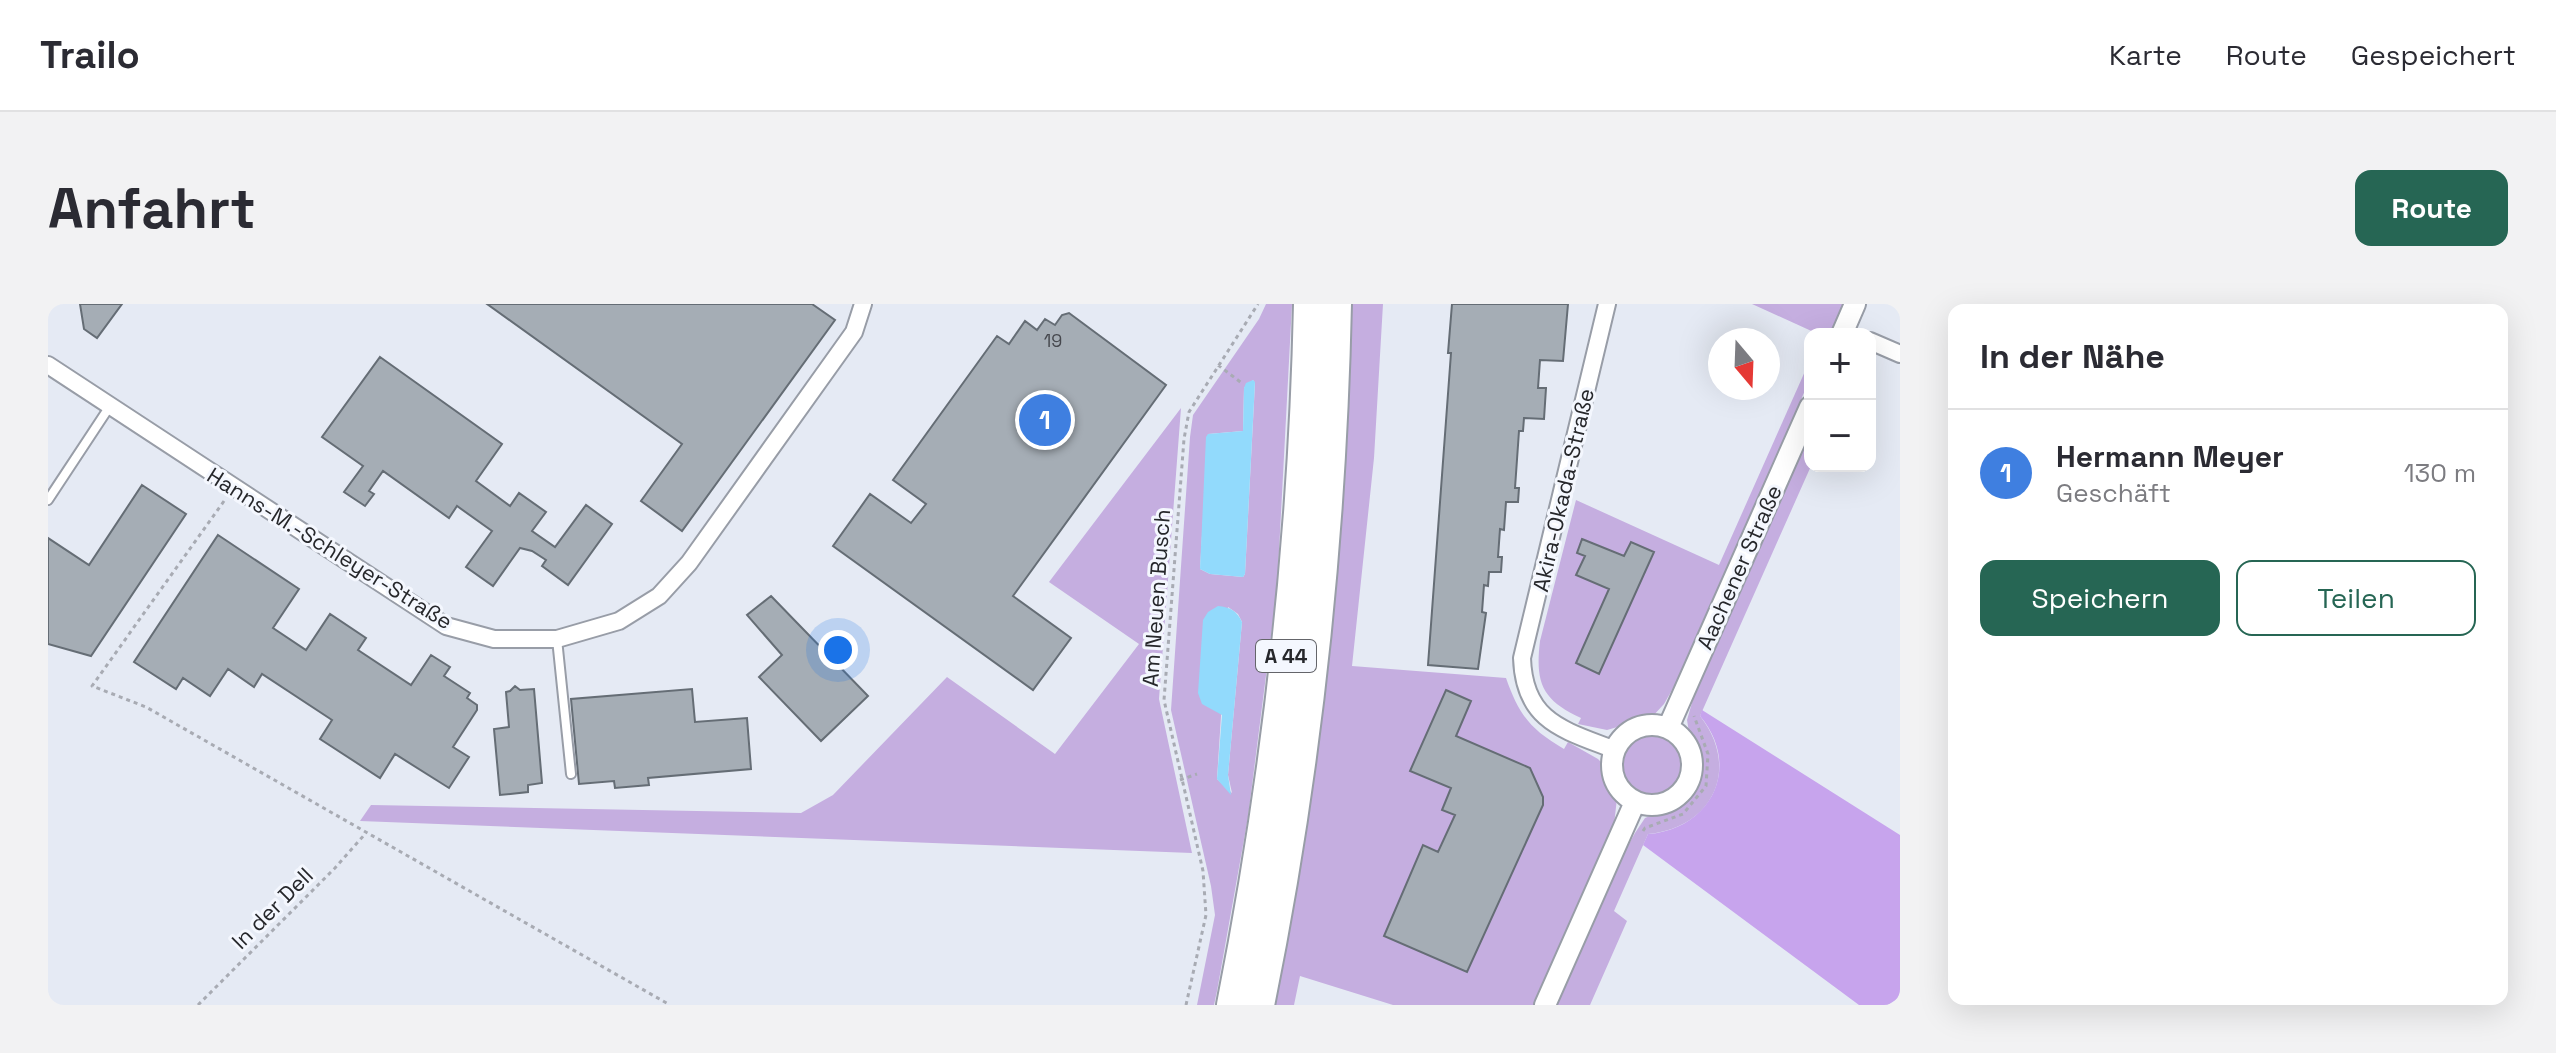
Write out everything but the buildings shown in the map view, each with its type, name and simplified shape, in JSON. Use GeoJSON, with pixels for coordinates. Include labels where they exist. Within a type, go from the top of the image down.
{"type":"FeatureCollection","features":[{"type":"Feature","properties":{"kind":"highway","name":"A 44"},"geometry":{"type":"LineString","coordinates":[[1232,1005],[1263,835],[1291,619],[1300,511],[1309,304]]}},
{"type":"Feature","properties":{"kind":"highway","name":"A 44"},"geometry":{"type":"LineString","coordinates":[[1259,1005],[1293,819],[1315,646],[1329,480],[1336,304]]}},
{"type":"Feature","properties":{"kind":"street","name":"Hanns-M.-Schleyer-Straße"},"geometry":{"type":"LineString","coordinates":[[48,365],[446,626],[494,639],[557,639],[619,621],[659,596],[689,563],[854,332],[863,304]]}},
{"type":"Feature","properties":{"kind":"street","name":"Akira-Okada-Straße"},"geometry":{"type":"LineString","coordinates":[[1607,304],[1522,658],[1523,677],[1534,706],[1543,717],[1556,727],[1615,750]]}},
{"type":"Feature","properties":{"kind":"street"},"geometry":{"type":"LineString","coordinates":[[1849,328],[1855,304]]}},
{"type":"Feature","properties":{"kind":"street"},"geometry":{"type":"LineString","coordinates":[[1876,344],[1900,354]]}},
{"type":"Feature","properties":{"kind":"street","name":"Aachener Straße"},"geometry":{"type":"LineString","coordinates":[[1668,728],[1804,421]]}},
{"type":"Feature","properties":{"kind":"street"},"geometry":{"type":"LineString","coordinates":[[1643,726],[1668,728],[1680,736],[1688,747],[1692,761],[1686,788],[1676,798],[1663,804],[1635,802],[1617,785],[1612,762],[1615,750],[1631,730],[1643,726]]}},
{"type":"Feature","properties":{"kind":"street"},"geometry":{"type":"LineString","coordinates":[[1545,1005],[1635,802]]}},
{"type":"Feature","properties":{"kind":"lane"},"geometry":{"type":"LineString","coordinates":[[48,500],[110,406]]}},
{"type":"Feature","properties":{"kind":"lane"},"geometry":{"type":"LineString","coordinates":[[557,639],[571,774]]}},
{"type":"Feature","properties":{"kind":"path","name":"Am Neuen Busch"},"geometry":{"type":"LineString","coordinates":[[1186,1005],[1206,915],[1203,871],[1164,700],[1184,439],[1189,412],[1258,304]]}},
{"type":"Feature","properties":{"kind":"path"},"geometry":{"type":"LineString","coordinates":[[1218,365],[1243,384]]}},
{"type":"Feature","properties":{"kind":"path"},"geometry":{"type":"LineString","coordinates":[[233,488],[92,686],[146,707],[670,1005]]}},
{"type":"Feature","properties":{"kind":"path"},"geometry":{"type":"LineString","coordinates":[[1638,840],[1645,828],[1683,814],[1706,786],[1708,754],[1694,717],[1698,705]]}},
{"type":"Feature","properties":{"kind":"path"},"geometry":{"type":"LineString","coordinates":[[1180,780],[1197,774]]}},
{"type":"Feature","properties":{"kind":"path","name":"In der Dell"},"geometry":{"type":"LineString","coordinates":[[198,1005],[323,881],[366,832]]}},
{"type":"Feature","properties":{"kind":"shaded area"},"geometry":{"type":"Polygon","coordinates":[[[1266,304],[1292,304],[1277,589],[1248,817],[1217,991],[1214,1005],[1197,1005],[1215,915],[1171,710],[1190,437],[1193,415],[1266,304]],[[1253,380],[1244,388],[1243,431],[1208,434],[1200,569],[1210,574],[1243,577],[1245,574],[1253,380]],[[1228,607],[1217,779],[1232,793],[1228,775],[1242,622],[1238,614],[1228,607]]]}},
{"type":"Feature","properties":{"kind":"shaded area"},"geometry":{"type":"Polygon","coordinates":[[[1349,304],[1383,304],[1374,458],[1352,666],[1506,678],[1521,711],[1534,728],[1564,749],[1568,742],[1598,759],[1604,765],[1607,782],[1617,798],[1614,825],[1535,1005],[1393,1005],[1300,976],[1294,1005],[1274,1005],[1310,795],[1336,594],[1349,304]]]}},
{"type":"Feature","properties":{"kind":"shaded area"},"geometry":{"type":"Polygon","coordinates":[[[1752,304],[1843,304],[1833,328],[1805,328],[1752,304]]]}},
{"type":"Feature","properties":{"kind":"shaded area"},"geometry":{"type":"Polygon","coordinates":[[[1804,374],[1804,393],[1680,676],[1664,704],[1652,717],[1607,730],[1578,724],[1581,718],[1550,697],[1540,679],[1540,641],[1576,500],[1719,565],[1804,374]]]}},
{"type":"Feature","properties":{"kind":"shaded area"},"geometry":{"type":"Polygon","coordinates":[[[1181,408],[1159,699],[1192,853],[360,821],[371,805],[801,813],[833,795],[947,677],[1055,754],[1139,644],[1049,582],[1181,408]]]}},
{"type":"Feature","properties":{"kind":"shaded area"},"geometry":{"type":"Polygon","coordinates":[[[1804,436],[1804,472],[1808,472],[1700,716],[1712,736],[1718,756],[1719,775],[1714,792],[1704,808],[1689,820],[1671,829],[1648,834],[1614,911],[1627,921],[1590,1005],[1555,1005],[1611,876],[1635,833],[1645,818],[1679,804],[1693,789],[1699,766],[1698,753],[1690,738],[1687,720],[1700,675],[1804,436]]]}},
{"type":"Feature","properties":{"kind":"shaded area"},"geometry":{"type":"Polygon","coordinates":[[[1702,710],[1900,835],[1900,997],[1888,1005],[1859,1005],[1643,845],[1648,834],[1670,830],[1689,820],[1704,808],[1714,792],[1719,774],[1719,755],[1712,735],[1700,716],[1702,710]]]}},
{"type":"Feature","properties":{"kind":"shaded area"},"geometry":{"type":"Polygon","coordinates":[[[1659,730],[1681,745],[1687,765],[1685,779],[1677,790],[1666,798],[1645,800],[1627,790],[1619,779],[1617,758],[1627,740],[1638,732],[1659,730]]]}},
{"type":"Feature","properties":{"kind":"water"},"geometry":{"type":"Polygon","coordinates":[[[1253,380],[1245,574],[1243,577],[1210,574],[1200,569],[1206,437],[1208,434],[1243,431],[1244,388],[1246,383],[1253,380]]]}},
{"type":"Feature","properties":{"kind":"water"},"geometry":{"type":"Polygon","coordinates":[[[1218,606],[1233,610],[1242,622],[1228,775],[1231,795],[1217,779],[1222,715],[1202,704],[1198,693],[1203,620],[1208,612],[1218,606]]]}},
{"type":"Feature","properties":{"kind":"place","name":"Hermann Meyer"},"geometry":{"type":"Point","coordinates":[1045,420]}}]}
